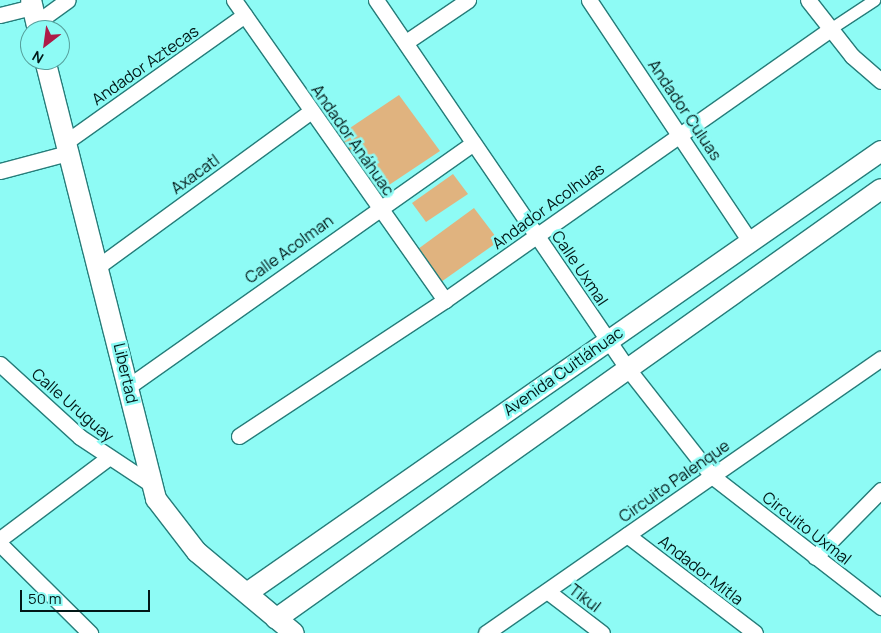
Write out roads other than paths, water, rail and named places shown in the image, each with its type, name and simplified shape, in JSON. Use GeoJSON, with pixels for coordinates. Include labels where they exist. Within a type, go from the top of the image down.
{"type":"FeatureCollection","features":[{"type":"Feature","properties":{"kind":"main road","name":"Libertad"},"geometry":{"type":"LineString","coordinates":[[48,70],[67,148],[100,265],[151,484],[174,527],[294,633]]}},
{"type":"Feature","properties":{"kind":"main road","name":"Avenida Cuitláhuac"},"geometry":{"type":"LineString","coordinates":[[247,593],[881,151]]}},
{"type":"Feature","properties":{"kind":"main road"},"geometry":{"type":"LineString","coordinates":[[276,618],[881,189]]}},
{"type":"Feature","properties":{"kind":"street"},"geometry":{"type":"LineString","coordinates":[[0,15],[34,15],[68,0]]}},
{"type":"Feature","properties":{"kind":"street","name":"Andador Anáhuac"},"geometry":{"type":"LineString","coordinates":[[234,0],[445,300]]}},
{"type":"Feature","properties":{"kind":"street","name":"Calle Uxmal"},"geometry":{"type":"LineString","coordinates":[[376,0],[406,42],[472,144],[628,369],[712,476]]}},
{"type":"Feature","properties":{"kind":"street"},"geometry":{"type":"LineString","coordinates":[[406,42],[468,0]]}},
{"type":"Feature","properties":{"kind":"street","name":"Andador Culuas"},"geometry":{"type":"LineString","coordinates":[[589,0],[681,132],[750,241]]}},
{"type":"Feature","properties":{"kind":"street"},"geometry":{"type":"LineString","coordinates":[[808,0],[830,29],[881,81]]}},
{"type":"Feature","properties":{"kind":"street","name":"Andador Acolhuas"},"geometry":{"type":"LineString","coordinates":[[238,436],[445,300],[681,132],[874,0]]}},
{"type":"Feature","properties":{"kind":"street","name":"Andador Aztecas"},"geometry":{"type":"LineString","coordinates":[[0,172],[67,148],[245,15]]}},
{"type":"Feature","properties":{"kind":"street","name":"Axacatl"},"geometry":{"type":"LineString","coordinates":[[100,265],[311,111]]}},
{"type":"Feature","properties":{"kind":"street","name":"Calle Acolman"},"geometry":{"type":"LineString","coordinates":[[129,386],[378,206],[472,144]]}},
{"type":"Feature","properties":{"kind":"street","name":"Circuito Palenque"},"geometry":{"type":"LineString","coordinates":[[486,633],[881,358]]}},
{"type":"Feature","properties":{"kind":"street","name":"Calle Uruguay"},"geometry":{"type":"LineString","coordinates":[[0,364],[6,380],[108,458],[151,484]]}},
{"type":"Feature","properties":{"kind":"street"},"geometry":{"type":"LineString","coordinates":[[0,539],[108,458]]}},
{"type":"Feature","properties":{"kind":"street","name":"Circuito Uxmal"},"geometry":{"type":"LineString","coordinates":[[712,476],[881,607]]}},
{"type":"Feature","properties":{"kind":"street"},"geometry":{"type":"LineString","coordinates":[[815,557],[881,490]]}},
{"type":"Feature","properties":{"kind":"street","name":"Andador Mitla"},"geometry":{"type":"LineString","coordinates":[[627,535],[754,633]]}},
{"type":"Feature","properties":{"kind":"street"},"geometry":{"type":"LineString","coordinates":[[0,544],[90,633]]}},
{"type":"Feature","properties":{"kind":"street","name":"Tikul"},"geometry":{"type":"LineString","coordinates":[[547,591],[602,633]]}}]}
